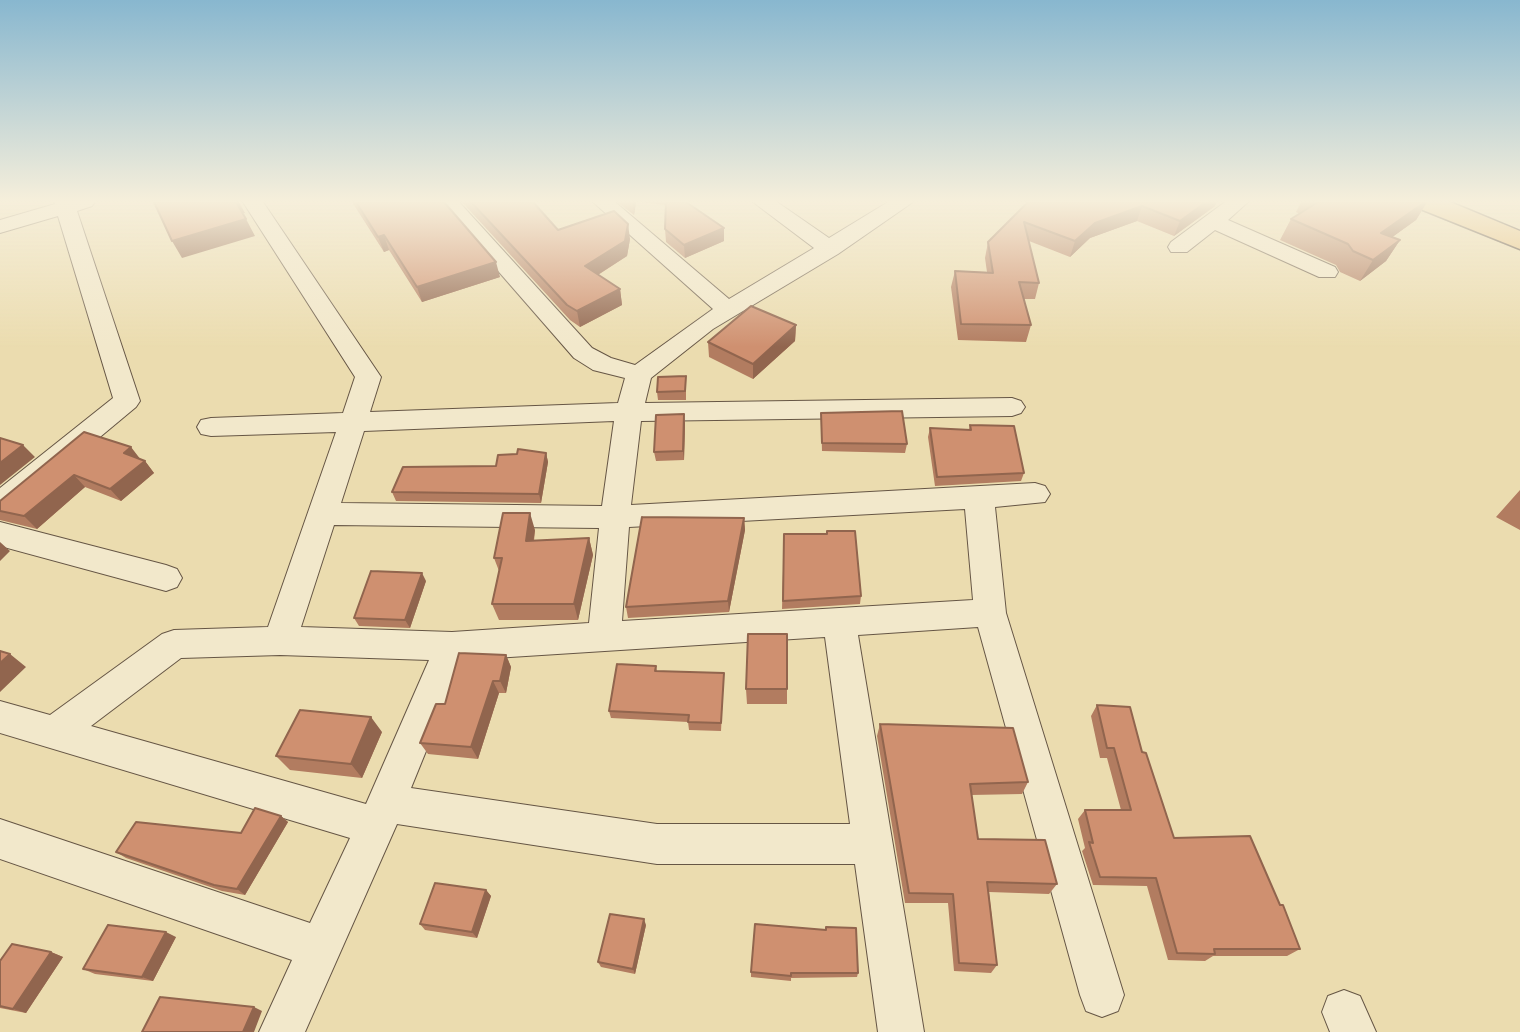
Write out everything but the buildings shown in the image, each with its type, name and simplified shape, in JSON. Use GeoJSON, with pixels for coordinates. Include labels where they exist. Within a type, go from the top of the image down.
{"type":"FeatureCollection","features":[{"type":"Feature","properties":{"kind":"street"},"geometry":{"type":"LineString","coordinates":[[0,504],[127,401],[85,250]]}},
{"type":"Feature","properties":{"kind":"street"},"geometry":{"type":"LineString","coordinates":[[279,641],[368,377],[285,250]]}},
{"type":"Feature","properties":{"kind":"street"},"geometry":{"type":"LineString","coordinates":[[490,250],[583,353],[602,364],[639,374]]}},
{"type":"Feature","properties":{"kind":"street"},"geometry":{"type":"LineString","coordinates":[[659,250],[728,310]]}},
{"type":"Feature","properties":{"kind":"street"},"geometry":{"type":"LineString","coordinates":[[604,637],[615,517],[629,412],[639,374],[705,324],[828,250]]}},
{"type":"Feature","properties":{"kind":"street"},"geometry":{"type":"LineString","coordinates":[[1279,250],[1327,271]]}},
{"type":"Feature","properties":{"kind":"street"},"geometry":{"type":"LineString","coordinates":[[211,427],[629,412],[1012,407]]}},
{"type":"Feature","properties":{"kind":"street"},"geometry":{"type":"LineString","coordinates":[[321,514],[615,517],[1035,494]]}},
{"type":"Feature","properties":{"kind":"street"},"geometry":{"type":"LineString","coordinates":[[979,497],[990,613],[1102,995]]}},
{"type":"Feature","properties":{"kind":"street"},"geometry":{"type":"LineString","coordinates":[[0,534],[166,578]]}},
{"type":"Feature","properties":{"kind":"street"},"geometry":{"type":"LineString","coordinates":[[54,733],[174,644],[279,641],[452,646],[990,613]]}},
{"type":"Feature","properties":{"kind":"street"},"geometry":{"type":"LineString","coordinates":[[839,622],[901,1032]]}},
{"type":"Feature","properties":{"kind":"street"},"geometry":{"type":"LineString","coordinates":[[282,1032],[380,815],[452,646]]}},
{"type":"Feature","properties":{"kind":"street"},"geometry":{"type":"LineString","coordinates":[[0,717],[380,815],[657,844],[872,844]]}},
{"type":"Feature","properties":{"kind":"street"},"geometry":{"type":"LineString","coordinates":[[0,839],[320,948]]}}]}
